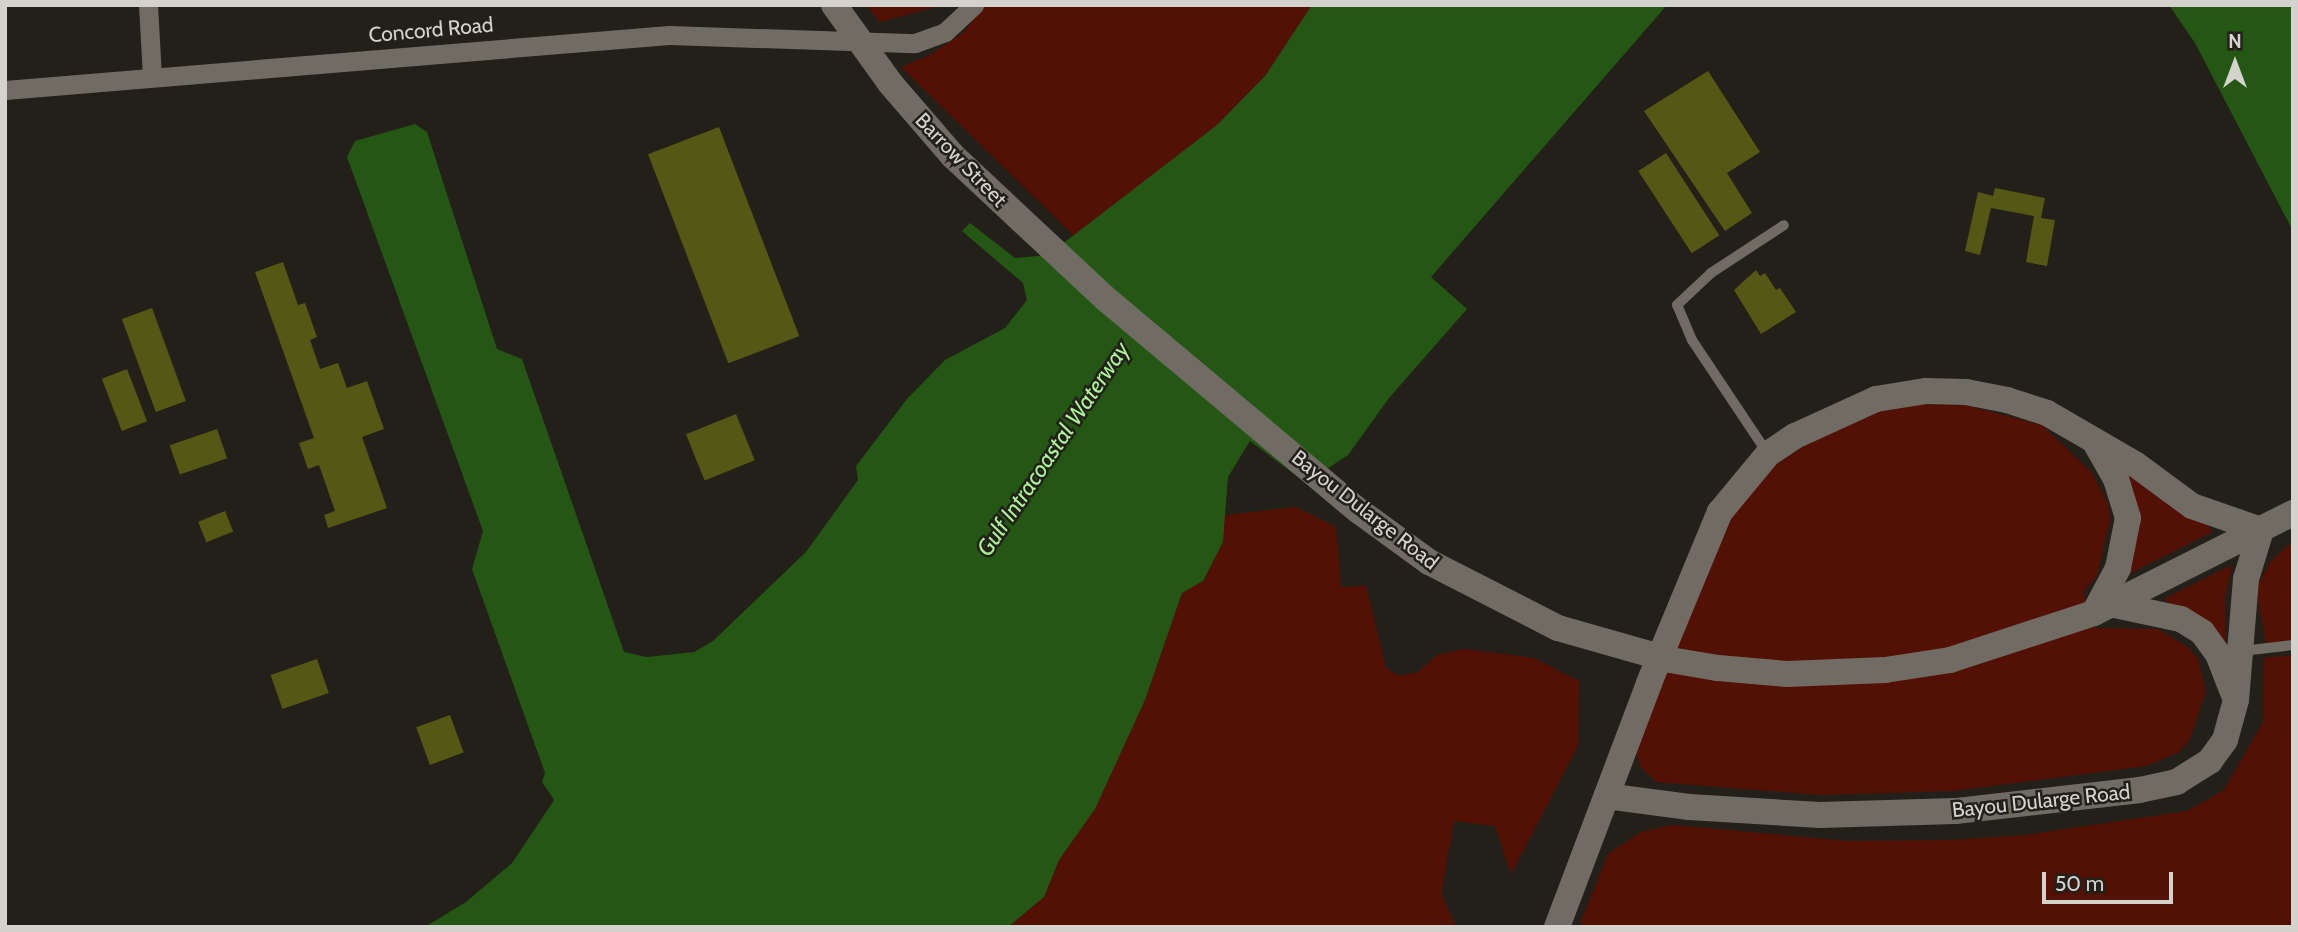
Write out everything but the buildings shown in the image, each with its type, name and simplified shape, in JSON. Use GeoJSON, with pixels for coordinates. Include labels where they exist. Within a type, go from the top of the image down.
{"type":"FeatureCollection","features":[{"type":"Feature","properties":{"kind":"main road","name":"Barrow Street"},"geometry":{"type":"LineString","coordinates":[[834,5],[890,83],[953,156],[1106,299]]}},
{"type":"Feature","properties":{"kind":"main road","name":"Bayou Dularge Road"},"geometry":{"type":"LineString","coordinates":[[1106,299],[1359,512],[1419,555],[1481,592],[1558,628],[1670,660],[1787,674],[1885,670],[1950,660],[2105,609],[2293,513]]}},
{"type":"Feature","properties":{"kind":"main road"},"geometry":{"type":"LineString","coordinates":[[1557,927],[1720,512],[1768,454],[1832,416],[1876,399],[1926,391],[1966,392],[2007,400],[2047,413],[2135,464],[2192,506],[2261,530]]}},
{"type":"Feature","properties":{"kind":"main road"},"geometry":{"type":"LineString","coordinates":[[2095,442],[2116,479],[2128,518],[2118,568],[2105,609],[2182,619],[2202,632],[2218,654],[2236,700]]}},
{"type":"Feature","properties":{"kind":"main road","name":"Bayou Dularge Road"},"geometry":{"type":"LineString","coordinates":[[1607,796],[1689,807],[1820,815],[1955,811],[2140,790],[2177,782],[2210,761],[2225,740],[2236,700],[2246,579],[2261,530]]}},
{"type":"Feature","properties":{"kind":"street"},"geometry":{"type":"LineString","coordinates":[[148,5],[152,76]]}},
{"type":"Feature","properties":{"kind":"street","name":"Concord Road"},"geometry":{"type":"LineString","coordinates":[[5,90],[669,35],[915,43],[946,32],[974,5]]}},
{"type":"Feature","properties":{"kind":"lane"},"geometry":{"type":"LineString","coordinates":[[1768,454],[1692,340],[1677,305],[1711,273],[1784,225]]}},
{"type":"Feature","properties":{"kind":"lane"},"geometry":{"type":"LineString","coordinates":[[2242,651],[2293,645]]}},
{"type":"Feature","properties":{"kind":"shaded area"},"geometry":{"type":"Polygon","coordinates":[[[867,5],[944,5],[879,22],[867,5]]]}},
{"type":"Feature","properties":{"kind":"shaded area"},"geometry":{"type":"Polygon","coordinates":[[[985,5],[1312,5],[1265,76],[1217,125],[1074,236],[901,67],[930,55],[964,32],[985,5]]]}},
{"type":"Feature","properties":{"kind":"shaded area"},"geometry":{"type":"Polygon","coordinates":[[[1907,404],[1965,405],[2042,425],[2092,473],[2108,504],[2110,520],[2097,575],[2083,593],[2095,628],[2158,629],[2189,648],[2198,659],[2206,691],[2190,739],[2179,752],[2147,766],[1952,791],[1822,795],[1656,782],[1641,767],[1634,745],[1702,564],[1757,477],[1844,420],[1907,404]]]}},
{"type":"Feature","properties":{"kind":"shaded area"},"geometry":{"type":"Polygon","coordinates":[[[2119,469],[2208,525],[2212,532],[2121,578],[2119,469]]]}},
{"type":"Feature","properties":{"kind":"shaded area"},"geometry":{"type":"Polygon","coordinates":[[[1296,507],[1336,527],[1341,587],[1366,586],[1386,668],[1399,676],[1418,672],[1437,655],[1464,649],[1534,658],[1579,681],[1578,746],[1511,874],[1495,826],[1454,821],[1441,894],[1456,927],[1008,927],[1044,897],[1059,860],[1095,809],[1145,700],[1182,593],[1203,581],[1223,542],[1225,515],[1296,507]]]}},
{"type":"Feature","properties":{"kind":"shaded area"},"geometry":{"type":"Polygon","coordinates":[[[2293,541],[2293,640],[2266,643],[2256,589],[2270,562],[2293,541]]]}},
{"type":"Feature","properties":{"kind":"shaded area"},"geometry":{"type":"Polygon","coordinates":[[[2232,565],[2225,596],[2226,648],[2164,599],[2232,565]]]}},
{"type":"Feature","properties":{"kind":"shaded area"},"geometry":{"type":"Polygon","coordinates":[[[2293,655],[2293,927],[1579,927],[1608,854],[1641,832],[1673,825],[1847,841],[1952,840],[2026,835],[2187,811],[2224,790],[2263,722],[2264,658],[2293,655]]]}},
{"type":"Feature","properties":{"kind":"water","name":"Gulf Intracoastal Waterway"},"geometry":{"type":"Polygon","coordinates":[[[1312,5],[1667,5],[1431,277],[1467,309],[1389,398],[1348,455],[1306,483],[1250,441],[1228,477],[1223,542],[1203,581],[1182,593],[1145,700],[1095,809],[1059,860],[1044,897],[1008,927],[425,927],[466,902],[512,863],[554,800],[542,782],[545,773],[472,569],[483,531],[347,157],[355,141],[415,124],[427,132],[497,349],[522,359],[624,652],[647,657],[694,652],[713,641],[806,552],[858,480],[856,466],[907,399],[945,360],[1005,328],[1027,300],[1023,283],[962,231],[970,223],[1015,258],[1048,255],[1217,125],[1265,76],[1312,5]]]}},
{"type":"Feature","properties":{"kind":"water"},"geometry":{"type":"Polygon","coordinates":[[[2169,5],[2293,5],[2293,231],[2195,43],[2169,5]]]}}]}
